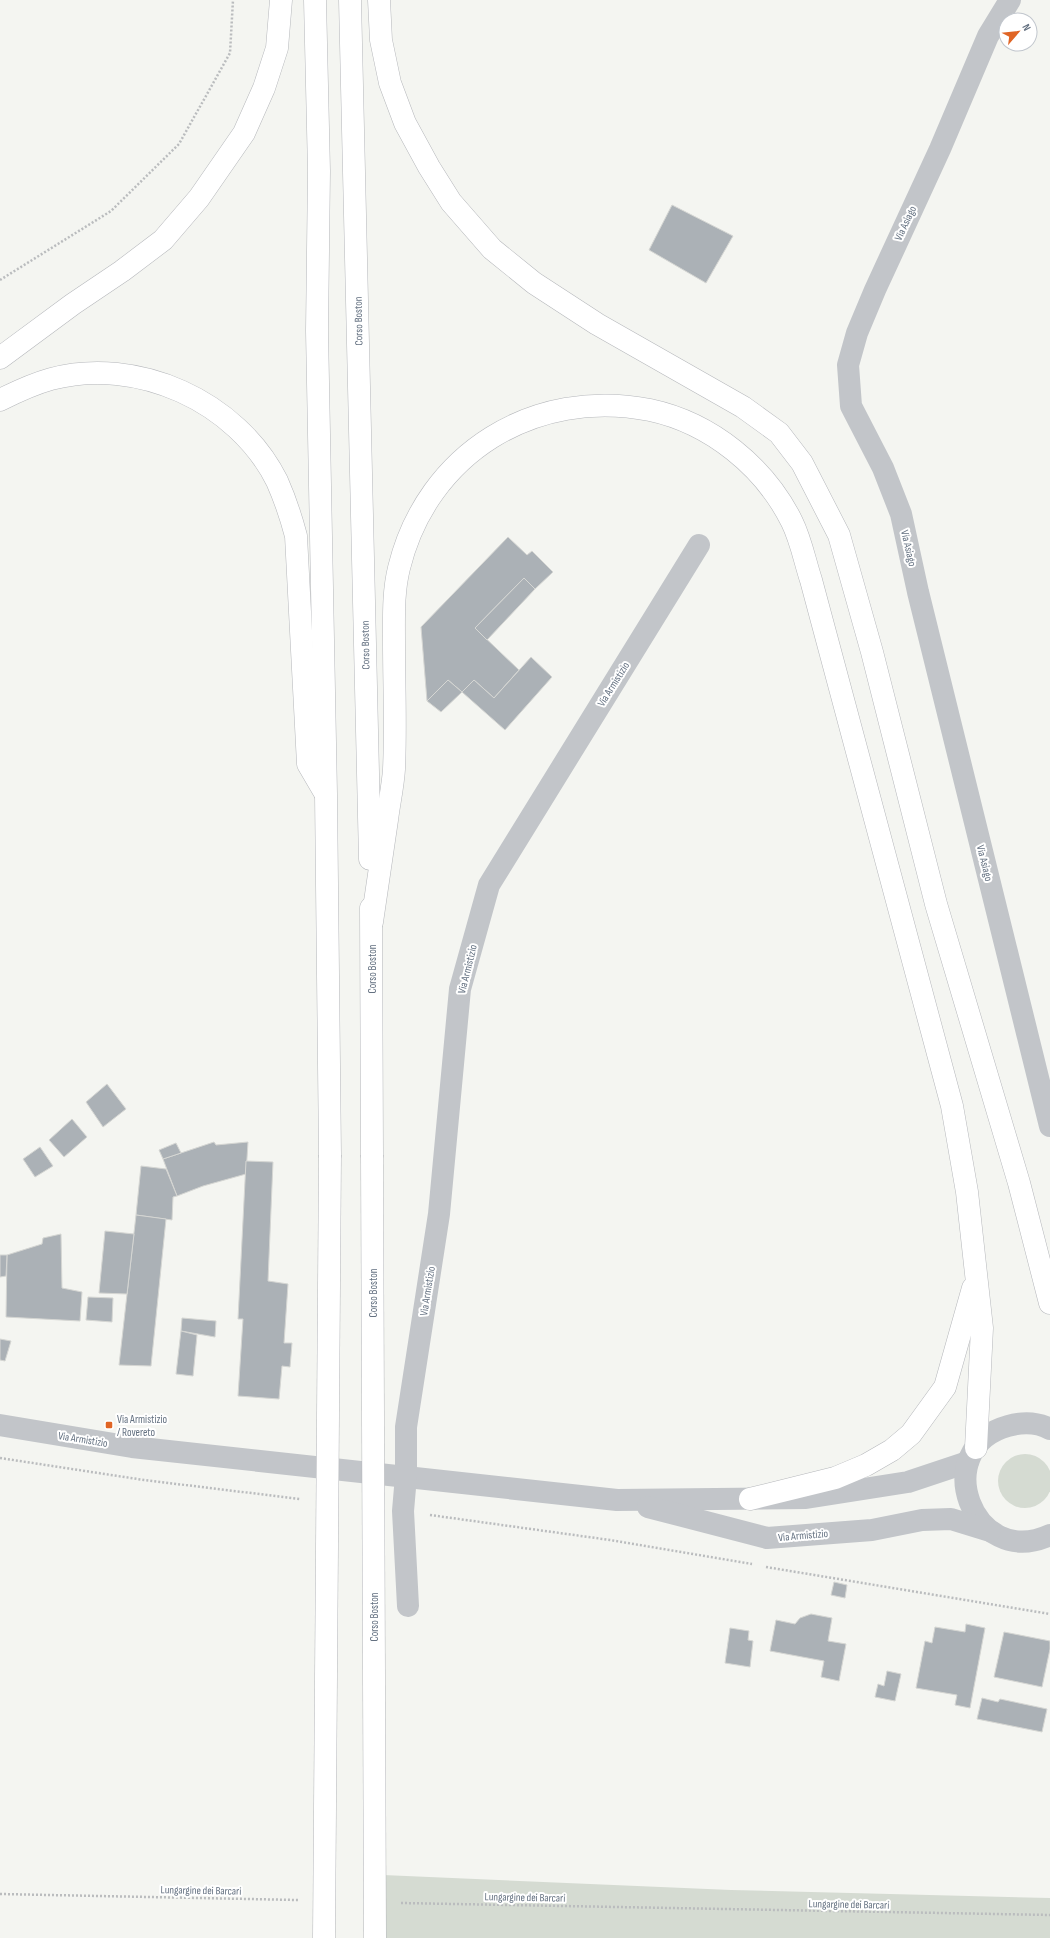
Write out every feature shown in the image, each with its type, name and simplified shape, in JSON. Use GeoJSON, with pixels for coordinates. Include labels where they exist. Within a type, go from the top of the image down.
{"type":"FeatureCollection","features":[{"type":"Feature","properties":{"kind":"highway"},"geometry":{"type":"LineString","coordinates":[[0,358],[163,240],[199,198],[244,133],[264,88],[277,48],[281,0]]}},
{"type":"Feature","properties":{"kind":"highway"},"geometry":{"type":"LineString","coordinates":[[315,0],[319,171],[317,332],[326,794],[330,1155],[324,1938]]}},
{"type":"Feature","properties":{"kind":"highway","name":"Corso Boston"},"geometry":{"type":"LineString","coordinates":[[350,0],[372,922],[375,1938]]}},
{"type":"Feature","properties":{"kind":"highway"},"geometry":{"type":"LineString","coordinates":[[379,0],[381,40],[384,55],[390,83],[405,123],[429,167],[451,202],[492,249],[534,283],[597,324],[743,407],[779,433],[802,463],[839,536],[872,652],[936,904],[1019,1183],[1050,1303]]}},
{"type":"Feature","properties":{"kind":"highway"},"geometry":{"type":"LineString","coordinates":[[0,400],[23,388],[51,379],[81,374],[111,373],[140,377],[168,385],[195,398],[220,414],[242,433],[261,455],[277,480],[288,507],[296,536],[308,764],[326,794]]}},
{"type":"Feature","properties":{"kind":"highway"},"geometry":{"type":"LineString","coordinates":[[372,922],[394,771],[394,599],[399,569],[408,539],[421,511],[439,484],[460,462],[490,438],[511,426],[539,414],[570,407],[601,404],[632,407],[662,413],[690,423],[716,437],[740,455],[756,470],[779,499],[793,524],[811,580],[952,1106],[967,1192],[982,1328],[972,1455]]}},
{"type":"Feature","properties":{"kind":"highway"},"geometry":{"type":"LineString","coordinates":[[750,1499],[835,1478],[866,1465],[892,1450],[911,1434],[945,1386],[976,1277]]}},
{"type":"Feature","properties":{"kind":"street","name":"Via Asiago"},"geometry":{"type":"LineString","coordinates":[[1010,0],[988,36],[940,148],[875,290],[857,333],[848,365],[851,406],[883,468],[901,514],[918,592],[1050,1126]]}},
{"type":"Feature","properties":{"kind":"street","name":"Via Armistizio"},"geometry":{"type":"LineString","coordinates":[[408,1606],[403,1511],[406,1476],[406,1427],[439,1214],[460,989],[489,885],[699,545]]}},
{"type":"Feature","properties":{"kind":"street","name":"Via Armistizio"},"geometry":{"type":"LineString","coordinates":[[0,1425],[132,1447],[617,1500],[806,1498],[871,1489],[908,1482],[972,1455],[992,1433],[1001,1428],[1016,1423],[1032,1423],[1050,1429]]}},
{"type":"Feature","properties":{"kind":"street","name":"Via Armistizio"},"geometry":{"type":"LineString","coordinates":[[972,1455],[965,1481],[968,1500],[980,1522],[990,1531]]}},
{"type":"Feature","properties":{"kind":"street","name":"Via Armistizio"},"geometry":{"type":"LineString","coordinates":[[617,1500],[767,1538],[872,1530],[922,1520],[944,1519],[951,1519],[990,1531],[1007,1539],[1026,1542],[1048,1537]]}},
{"type":"Feature","properties":{"kind":"path"},"geometry":{"type":"LineString","coordinates":[[0,280],[111,211],[179,144],[230,53],[233,0]]}},
{"type":"Feature","properties":{"kind":"path"},"geometry":{"type":"LineString","coordinates":[[0,1458],[144,1480],[302,1499]]}},
{"type":"Feature","properties":{"kind":"path"},"geometry":{"type":"LineString","coordinates":[[403,1511],[610,1540],[1050,1614]]}},
{"type":"Feature","properties":{"kind":"path","name":"Lungargine dei Barcari"},"geometry":{"type":"LineString","coordinates":[[0,1894],[301,1900]]}},
{"type":"Feature","properties":{"kind":"path","name":"Lungargine dei Barcari"},"geometry":{"type":"LineString","coordinates":[[396,1902],[1050,1915]]}},
{"type":"Feature","properties":{"kind":"shaded area"},"geometry":{"type":"Polygon","coordinates":[[[1025,1454],[1035,1456],[1044,1462],[1050,1471],[1052,1481],[1050,1491],[1044,1500],[1035,1506],[1025,1508],[1015,1506],[1006,1500],[1000,1491],[998,1481],[1000,1471],[1006,1462],[1015,1456],[1025,1454]]]}},
{"type":"Feature","properties":{"kind":"shaded area"},"geometry":{"type":"Polygon","coordinates":[[[383,1875],[731,1890],[1050,1898],[1050,1938],[385,1938],[383,1875]]]}},
{"type":"Feature","properties":{"kind":"building"},"geometry":{"type":"Polygon","coordinates":[[[672,205],[733,236],[706,283],[649,250],[672,205]]]}},
{"type":"Feature","properties":{"kind":"building"},"geometry":{"type":"Polygon","coordinates":[[[508,537],[527,555],[532,551],[553,572],[535,589],[524,578],[475,628],[519,670],[494,698],[474,680],[462,692],[448,680],[427,701],[421,627],[508,537]]]}},
{"type":"Feature","properties":{"kind":"building"},"geometry":{"type":"Polygon","coordinates":[[[524,578],[535,589],[487,640],[475,628],[524,578]]]}},
{"type":"Feature","properties":{"kind":"building"},"geometry":{"type":"Polygon","coordinates":[[[531,657],[552,677],[505,730],[462,692],[474,680],[494,698],[531,657]]]}},
{"type":"Feature","properties":{"kind":"building"},"geometry":{"type":"Polygon","coordinates":[[[448,680],[462,692],[441,712],[427,701],[448,680]]]}},
{"type":"Feature","properties":{"kind":"building"},"geometry":{"type":"Polygon","coordinates":[[[107,1084],[126,1109],[103,1127],[86,1102],[107,1084]]]}},
{"type":"Feature","properties":{"kind":"building"},"geometry":{"type":"Polygon","coordinates":[[[72,1119],[87,1137],[64,1157],[49,1140],[72,1119]]]}},
{"type":"Feature","properties":{"kind":"building"},"geometry":{"type":"Polygon","coordinates":[[[214,1142],[216,1145],[248,1142],[246,1174],[203,1186],[177,1196],[163,1159],[214,1142]]]}},
{"type":"Feature","properties":{"kind":"building"},"geometry":{"type":"Polygon","coordinates":[[[176,1143],[181,1153],[163,1159],[159,1150],[176,1143]]]}},
{"type":"Feature","properties":{"kind":"building"},"geometry":{"type":"Polygon","coordinates":[[[40,1147],[53,1166],[35,1177],[23,1159],[40,1147]]]}},
{"type":"Feature","properties":{"kind":"building"},"geometry":{"type":"Polygon","coordinates":[[[246,1161],[273,1162],[268,1281],[288,1284],[284,1343],[292,1343],[290,1367],[282,1366],[279,1399],[238,1396],[243,1319],[238,1319],[246,1161]]]}},
{"type":"Feature","properties":{"kind":"building"},"geometry":{"type":"Polygon","coordinates":[[[141,1166],[166,1169],[177,1196],[173,1197],[172,1220],[136,1215],[141,1166]]]}},
{"type":"Feature","properties":{"kind":"building"},"geometry":{"type":"Polygon","coordinates":[[[136,1215],[166,1219],[151,1366],[119,1365],[136,1215]]]}},
{"type":"Feature","properties":{"kind":"building"},"geometry":{"type":"Polygon","coordinates":[[[105,1231],[134,1234],[127,1294],[99,1293],[105,1231]]]}},
{"type":"Feature","properties":{"kind":"building"},"geometry":{"type":"Polygon","coordinates":[[[61,1234],[62,1288],[82,1292],[80,1321],[6,1317],[7,1255],[42,1244],[43,1238],[61,1234]]]}},
{"type":"Feature","properties":{"kind":"building"},"geometry":{"type":"Polygon","coordinates":[[[0,1255],[7,1255],[6,1276],[0,1277],[0,1255]]]}},
{"type":"Feature","properties":{"kind":"building"},"geometry":{"type":"Polygon","coordinates":[[[88,1297],[113,1298],[112,1322],[86,1320],[88,1297]]]}},
{"type":"Feature","properties":{"kind":"building"},"geometry":{"type":"Polygon","coordinates":[[[182,1318],[216,1321],[215,1337],[181,1331],[182,1318]]]}},
{"type":"Feature","properties":{"kind":"building"},"geometry":{"type":"Polygon","coordinates":[[[181,1331],[197,1335],[193,1376],[176,1374],[181,1331]]]}},
{"type":"Feature","properties":{"kind":"building"},"geometry":{"type":"Polygon","coordinates":[[[0,1339],[11,1341],[5,1361],[0,1360],[0,1339]]]}},
{"type":"Feature","properties":{"kind":"building"},"geometry":{"type":"Polygon","coordinates":[[[834,1582],[847,1585],[845,1598],[831,1595],[834,1582]]]}},
{"type":"Feature","properties":{"kind":"building"},"geometry":{"type":"Polygon","coordinates":[[[811,1614],[832,1618],[828,1641],[846,1644],[839,1681],[821,1677],[824,1661],[770,1651],[776,1620],[795,1624],[800,1618],[811,1614]]]}},
{"type":"Feature","properties":{"kind":"building"},"geometry":{"type":"Polygon","coordinates":[[[966,1624],[985,1628],[970,1708],[955,1705],[957,1695],[916,1688],[925,1641],[932,1643],[935,1627],[965,1632],[966,1624]]]}},
{"type":"Feature","properties":{"kind":"building"},"geometry":{"type":"Polygon","coordinates":[[[730,1628],[749,1631],[748,1640],[753,1641],[750,1667],[725,1663],[730,1628]]]}},
{"type":"Feature","properties":{"kind":"building"},"geometry":{"type":"Polygon","coordinates":[[[1004,1632],[1050,1641],[1050,1649],[1042,1687],[994,1677],[1004,1632]]]}},
{"type":"Feature","properties":{"kind":"building"},"geometry":{"type":"Polygon","coordinates":[[[887,1671],[901,1674],[895,1701],[875,1697],[878,1684],[884,1686],[887,1671]]]}},
{"type":"Feature","properties":{"kind":"building"},"geometry":{"type":"Polygon","coordinates":[[[982,1698],[998,1702],[1000,1699],[1047,1709],[1042,1732],[977,1719],[982,1698]]]}},
{"type":"Feature","properties":{"kind":"place","name":"Via Armistizio / Rovereto"},"geometry":{"type":"Point","coordinates":[109,1425]}}]}
